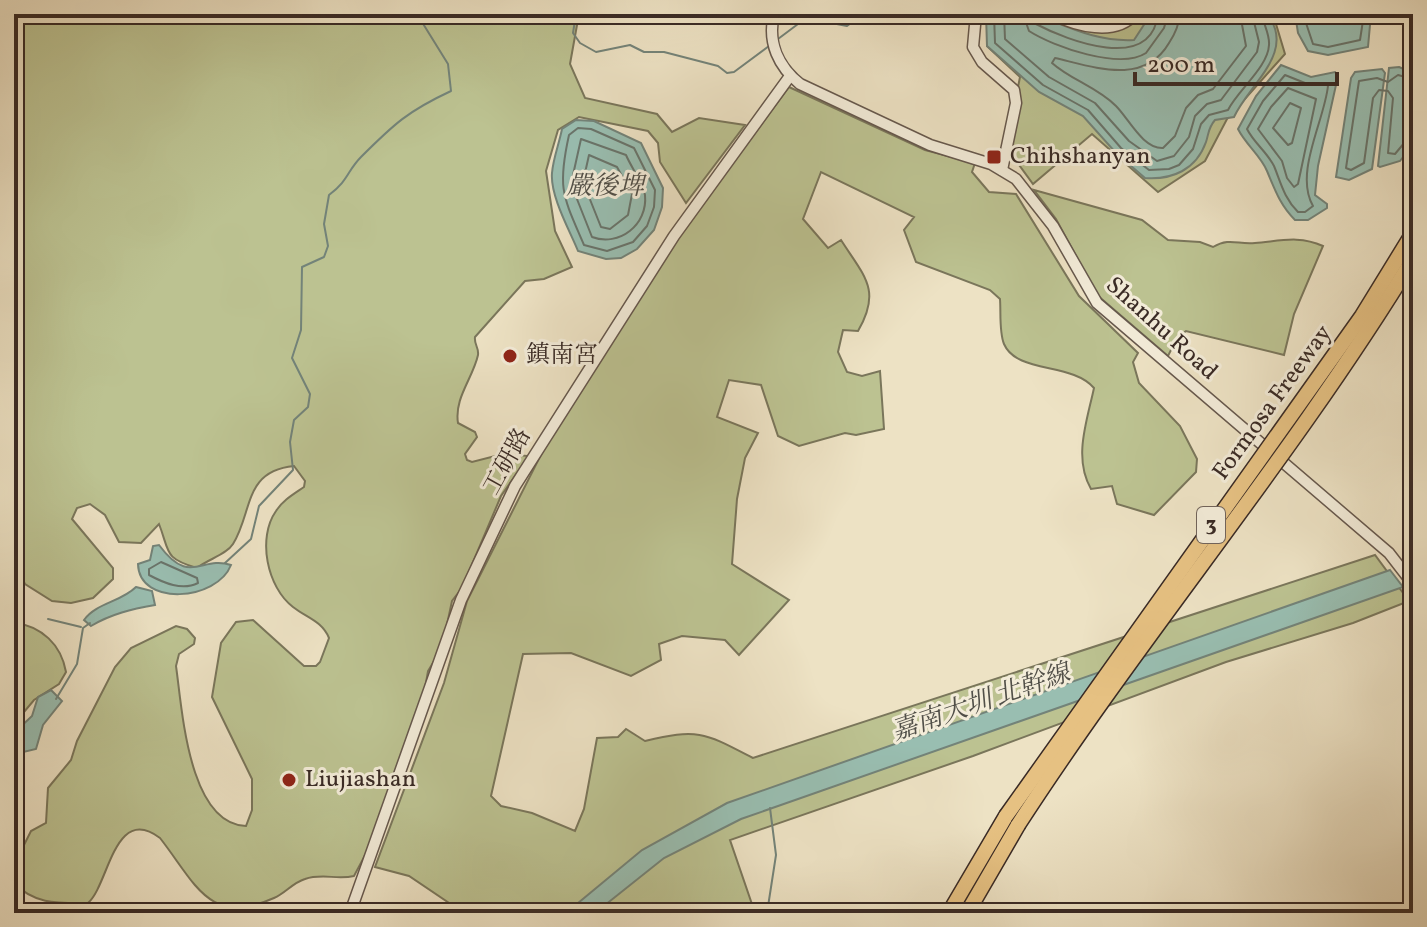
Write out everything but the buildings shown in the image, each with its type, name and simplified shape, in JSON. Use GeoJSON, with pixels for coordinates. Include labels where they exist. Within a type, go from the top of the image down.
{"type":"FeatureCollection","features":[{"type":"Feature","properties":{"kind":"highway","name":"Formosa Freeway"},"geometry":{"type":"LineString","coordinates":[[949,913],[1329,364],[1413,233]]}},
{"type":"Feature","properties":{"kind":"highway","name":"Formosa Freeway"},"geometry":{"type":"LineString","coordinates":[[967,913],[1012,821],[1309,418],[1413,259]]}},
{"type":"Feature","properties":{"kind":"street"},"geometry":{"type":"LineString","coordinates":[[774,14],[770,44],[790,76]]}},
{"type":"Feature","properties":{"kind":"street"},"geometry":{"type":"LineString","coordinates":[[976,14],[973,47],[982,62],[1014,90],[1016,103],[1002,170]]}},
{"type":"Feature","properties":{"kind":"street"},"geometry":{"type":"LineString","coordinates":[[1052,14],[1076,24],[1116,27],[1135,14]]}},
{"type":"Feature","properties":{"kind":"street","name":"Shanhu Road"},"geometry":{"type":"LineString","coordinates":[[790,76],[911,137],[1002,170],[1019,182],[1044,213],[1097,303],[1346,515],[1403,570],[1413,584]]}},
{"type":"Feature","properties":{"kind":"street","name":"工研路"},"geometry":{"type":"LineString","coordinates":[[350,913],[461,600],[515,486],[674,236],[790,76]]}},
{"type":"Feature","properties":{"kind":"green space"},"geometry":{"type":"Polygon","coordinates":[[[14,14],[579,14],[570,64],[585,98],[657,114],[672,132],[699,118],[745,125],[686,203],[660,162],[658,143],[648,131],[579,117],[558,130],[546,171],[555,231],[572,267],[544,279],[525,281],[475,337],[478,355],[461,397],[458,414],[458,423],[475,432],[477,437],[465,454],[467,460],[472,462],[503,454],[529,456],[501,496],[462,588],[452,601],[442,648],[428,671],[423,700],[378,831],[354,876],[311,877],[274,898],[252,906],[219,904],[195,885],[160,838],[145,830],[132,831],[123,838],[88,903],[39,899],[14,883],[14,847],[23,847],[31,831],[46,823],[48,788],[71,760],[77,741],[115,667],[131,648],[176,626],[187,629],[195,638],[194,644],[179,654],[176,666],[185,734],[192,761],[211,806],[227,820],[246,826],[252,810],[252,779],[212,697],[221,643],[236,622],[253,620],[304,666],[316,666],[329,638],[318,624],[284,598],[271,575],[268,562],[266,548],[270,522],[282,504],[304,487],[305,481],[294,466],[278,469],[258,484],[233,544],[197,568],[178,561],[169,553],[159,524],[141,543],[119,542],[105,515],[90,504],[77,508],[72,519],[113,568],[113,579],[93,598],[71,603],[52,601],[25,584],[14,563],[14,14]]]}},
{"type":"Feature","properties":{"kind":"green space"},"geometry":{"type":"Polygon","coordinates":[[[988,14],[1072,14],[1108,20],[1110,14],[1273,14],[1285,54],[1227,119],[1205,161],[1158,192],[1092,134],[1033,184],[1006,147],[1020,77],[987,46],[988,14]]]}},
{"type":"Feature","properties":{"kind":"green space"},"geometry":{"type":"Polygon","coordinates":[[[789,87],[925,150],[975,163],[972,172],[989,192],[1016,194],[1079,296],[1138,353],[1133,362],[1139,383],[1180,426],[1197,459],[1196,472],[1154,515],[1117,504],[1112,486],[1091,489],[1082,452],[1094,388],[1072,374],[1020,360],[1011,353],[1002,339],[1000,299],[990,290],[916,262],[904,230],[914,217],[821,172],[803,219],[828,248],[841,240],[867,284],[869,305],[865,317],[858,331],[843,330],[838,352],[847,372],[862,376],[880,371],[884,429],[856,435],[845,433],[799,446],[778,436],[761,385],[729,380],[717,417],[758,433],[745,458],[737,499],[732,564],[789,600],[739,655],[725,640],[682,636],[659,644],[661,660],[631,676],[571,653],[523,654],[491,796],[501,806],[532,813],[575,831],[584,809],[597,738],[618,737],[626,729],[645,741],[678,735],[701,735],[753,758],[1375,555],[1409,601],[1353,623],[1226,662],[973,756],[730,840],[755,913],[464,913],[409,876],[375,867],[444,683],[467,601],[556,425],[675,240],[789,87]]]}},
{"type":"Feature","properties":{"kind":"green space"},"geometry":{"type":"Polygon","coordinates":[[[1034,190],[1142,220],[1168,240],[1200,242],[1213,247],[1229,242],[1281,240],[1298,240],[1323,246],[1294,314],[1284,355],[1186,331],[1177,338],[1168,356],[1097,295],[1056,219],[1034,190]]]}},
{"type":"Feature","properties":{"kind":"green space"},"geometry":{"type":"Polygon","coordinates":[[[14,622],[33,628],[49,638],[60,653],[66,672],[59,684],[34,700],[14,724],[14,622]]]}},
{"type":"Feature","properties":{"kind":"water"},"geometry":{"type":"Polygon","coordinates":[[[986,14],[1031,14],[1095,36],[1134,40],[1151,14],[1267,14],[1275,28],[1277,41],[1274,55],[1234,117],[1215,120],[1196,160],[1174,175],[1145,178],[1116,153],[1083,116],[1039,92],[987,46],[986,14]]]}},
{"type":"Feature","properties":{"kind":"water"},"geometry":{"type":"Polygon","coordinates":[[[1295,14],[1371,14],[1368,47],[1328,55],[1308,51],[1298,33],[1295,14]]]}},
{"type":"Feature","properties":{"kind":"water"},"geometry":{"type":"Polygon","coordinates":[[[1281,65],[1311,77],[1335,72],[1338,76],[1318,166],[1315,195],[1327,204],[1327,208],[1308,220],[1295,220],[1285,209],[1264,166],[1238,129],[1256,96],[1281,65]]]}},
{"type":"Feature","properties":{"kind":"water"},"geometry":{"type":"Polygon","coordinates":[[[1399,67],[1413,73],[1411,147],[1400,161],[1380,167],[1389,68],[1399,67]]]}},
{"type":"Feature","properties":{"kind":"water"},"geometry":{"type":"Polygon","coordinates":[[[1382,69],[1385,73],[1372,169],[1349,180],[1336,177],[1351,78],[1355,72],[1382,69]]]}},
{"type":"Feature","properties":{"kind":"water","name":"嚴後埤"},"geometry":{"type":"Polygon","coordinates":[[[576,120],[594,121],[641,143],[663,188],[662,207],[654,230],[637,249],[621,258],[606,259],[578,251],[557,203],[552,182],[554,162],[562,129],[576,120]]]}},
{"type":"Feature","properties":{"kind":"water"},"geometry":{"type":"Polygon","coordinates":[[[159,545],[170,558],[187,567],[221,563],[231,565],[223,577],[211,586],[196,592],[164,593],[142,578],[138,564],[150,560],[153,546],[159,545]]]}},
{"type":"Feature","properties":{"kind":"water"},"geometry":{"type":"Polygon","coordinates":[[[1390,570],[1403,587],[741,819],[664,858],[595,913],[566,913],[642,850],[727,803],[1390,570]]]}},
{"type":"Feature","properties":{"kind":"water"},"geometry":{"type":"Polygon","coordinates":[[[136,587],[152,591],[155,605],[122,612],[91,626],[84,620],[95,610],[136,587]]]}},
{"type":"Feature","properties":{"kind":"water"},"geometry":{"type":"Polygon","coordinates":[[[51,690],[62,701],[43,725],[36,749],[23,752],[15,781],[14,733],[32,716],[38,697],[51,690]]]}},
{"type":"Feature","properties":{"kind":"waterway"},"geometry":{"type":"LineString","coordinates":[[225,563],[251,539],[259,506],[293,470],[290,442],[294,420],[308,407],[310,394],[292,358],[301,330],[302,267],[324,257],[328,246],[324,224],[329,195],[361,157],[393,127],[423,105],[451,91],[448,64],[417,14]]}},
{"type":"Feature","properties":{"kind":"waterway"},"geometry":{"type":"LineString","coordinates":[[576,14],[573,33],[580,43],[596,52],[630,45],[644,52],[664,52],[718,66],[727,73],[734,72],[769,46]]}},
{"type":"Feature","properties":{"kind":"waterway"},"geometry":{"type":"LineString","coordinates":[[778,39],[806,18],[847,26],[863,14]]}},
{"type":"Feature","properties":{"kind":"waterway"},"geometry":{"type":"LineString","coordinates":[[48,619],[81,627]]}},
{"type":"Feature","properties":{"kind":"waterway"},"geometry":{"type":"LineString","coordinates":[[56,699],[77,664],[83,628],[90,623]]}},
{"type":"Feature","properties":{"kind":"waterway"},"geometry":{"type":"LineString","coordinates":[[14,791],[16,781]]}},
{"type":"Feature","properties":{"kind":"waterway"},"geometry":{"type":"LineString","coordinates":[[767,913],[776,855],[770,808]]}},
{"type":"Feature","properties":{"kind":"place","name":"Chihshanyan"},"geometry":{"type":"Point","coordinates":[994,157]}},
{"type":"Feature","properties":{"kind":"place","name":"鎮南宮"},"geometry":{"type":"Point","coordinates":[510,356]}},
{"type":"Feature","properties":{"kind":"place","name":"Liujiashan"},"geometry":{"type":"Point","coordinates":[289,780]}},
{"type":"Feature","properties":{"kind":"water label","name":"嘉南大圳 北幹線"},"geometry":{"type":"Point","coordinates":[981,703]}}]}
